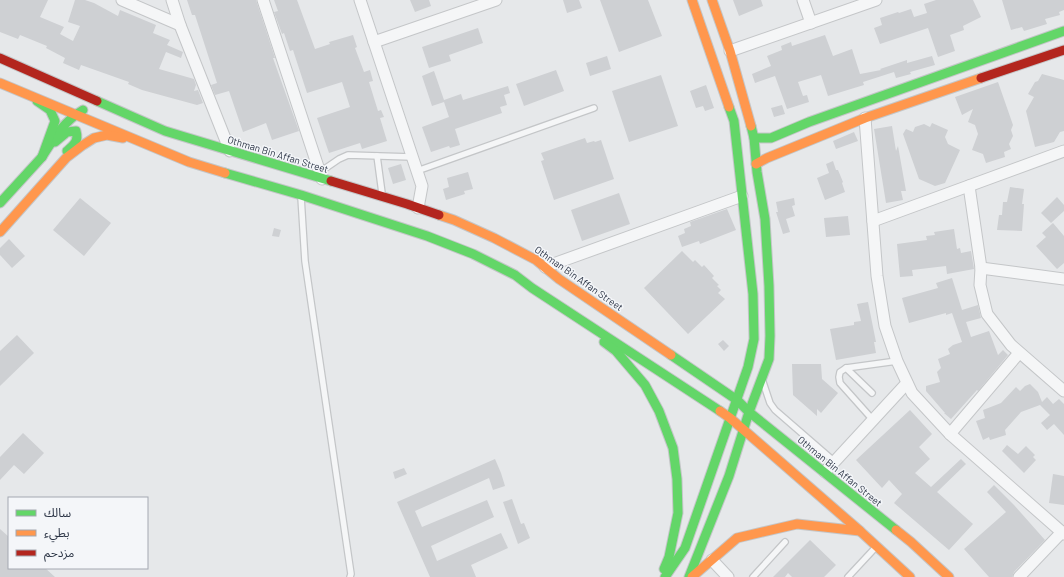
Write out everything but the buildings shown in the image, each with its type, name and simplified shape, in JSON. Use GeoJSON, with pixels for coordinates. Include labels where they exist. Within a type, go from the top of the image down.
{"type":"FeatureCollection","features":[{"type":"Feature","properties":{"kind":"street"},"geometry":{"type":"LineString","coordinates":[[122,0],[180,25]]}},
{"type":"Feature","properties":{"kind":"street"},"geometry":{"type":"LineString","coordinates":[[172,0],[180,25],[230,151]]}},
{"type":"Feature","properties":{"kind":"street"},"geometry":{"type":"LineString","coordinates":[[263,0],[320,175]]}},
{"type":"Feature","properties":{"kind":"street"},"geometry":{"type":"LineString","coordinates":[[360,0],[422,186],[418,208]]}},
{"type":"Feature","properties":{"kind":"street"},"geometry":{"type":"LineString","coordinates":[[374,42],[496,0]]}},
{"type":"Feature","properties":{"kind":"street"},"geometry":{"type":"LineString","coordinates":[[665,577],[685,548],[737,400],[748,366],[754,339],[753,294],[734,122],[692,0]]}},
{"type":"Feature","properties":{"kind":"street"},"geometry":{"type":"LineString","coordinates":[[690,577],[728,476],[749,412],[769,359],[770,336],[766,219],[756,164],[754,138],[730,51],[712,0]]}},
{"type":"Feature","properties":{"kind":"street"},"geometry":{"type":"LineString","coordinates":[[803,0],[811,23]]}},
{"type":"Feature","properties":{"kind":"street"},"geometry":{"type":"LineString","coordinates":[[730,51],[876,0]]}},
{"type":"Feature","properties":{"kind":"street"},"geometry":{"type":"LineString","coordinates":[[754,138],[771,138],[810,122],[1064,31]]}},
{"type":"Feature","properties":{"kind":"street"},"geometry":{"type":"LineString","coordinates":[[756,164],[767,158],[865,118],[1064,50]]}},
{"type":"Feature","properties":{"kind":"street","name":"Othman Bin Affan Street"},"geometry":{"type":"LineString","coordinates":[[0,58],[165,131],[230,151],[320,175],[454,220],[494,238],[536,260],[546,272],[566,283],[737,400],[749,412],[911,542],[949,577]]}},
{"type":"Feature","properties":{"kind":"street"},"geometry":{"type":"LineString","coordinates":[[0,83],[189,162],[301,195],[427,236],[473,254],[515,275],[532,288],[730,418],[877,546],[910,577]]}},
{"type":"Feature","properties":{"kind":"street"},"geometry":{"type":"LineString","coordinates":[[24,93],[50,110],[55,121],[42,156]]}},
{"type":"Feature","properties":{"kind":"street"},"geometry":{"type":"LineString","coordinates":[[42,156],[62,125],[75,114],[85,109],[103,107],[117,110]]}},
{"type":"Feature","properties":{"kind":"street"},"geometry":{"type":"LineString","coordinates":[[865,118],[877,276],[885,326],[897,361],[907,383],[912,393],[950,434],[1063,533],[1019,577]]}},
{"type":"Feature","properties":{"kind":"street"},"geometry":{"type":"LineString","coordinates":[[0,203],[64,133],[71,130],[76,131],[78,136],[77,142],[64,155],[47,180]]}},
{"type":"Feature","properties":{"kind":"street"},"geometry":{"type":"LineString","coordinates":[[0,232],[66,158],[83,144],[94,138],[107,135],[136,140]]}},
{"type":"Feature","properties":{"kind":"street"},"geometry":{"type":"LineString","coordinates":[[873,221],[1064,151]]}},
{"type":"Feature","properties":{"kind":"street"},"geometry":{"type":"LineString","coordinates":[[969,186],[981,268],[980,285],[987,314],[1011,345],[1064,391]]}},
{"type":"Feature","properties":{"kind":"street"},"geometry":{"type":"LineString","coordinates":[[546,272],[742,196]]}},
{"type":"Feature","properties":{"kind":"street"},"geometry":{"type":"LineString","coordinates":[[444,243],[480,248],[532,277]]}},
{"type":"Feature","properties":{"kind":"street"},"geometry":{"type":"LineString","coordinates":[[981,268],[1064,279]]}},
{"type":"Feature","properties":{"kind":"street"},"geometry":{"type":"LineString","coordinates":[[565,309],[616,351],[645,385],[659,411],[673,448],[677,479],[678,513],[669,557],[660,577]]}},
{"type":"Feature","properties":{"kind":"street"},"geometry":{"type":"LineString","coordinates":[[950,434],[1019,352]]}},
{"type":"Feature","properties":{"kind":"street"},"geometry":{"type":"LineString","coordinates":[[825,472],[907,383]]}},
{"type":"Feature","properties":{"kind":"street"},"geometry":{"type":"LineString","coordinates":[[690,577],[737,538],[797,524],[860,531]]}},
{"type":"Feature","properties":{"kind":"street"},"geometry":{"type":"LineString","coordinates":[[712,560],[728,577]]}},
{"type":"Feature","properties":{"kind":"lane"},"geometry":{"type":"LineString","coordinates":[[417,171],[594,108]]}},
{"type":"Feature","properties":{"kind":"lane"},"geometry":{"type":"LineString","coordinates":[[320,175],[343,156],[348,155],[412,157]]}},
{"type":"Feature","properties":{"kind":"lane"},"geometry":{"type":"LineString","coordinates":[[377,156],[382,197]]}},
{"type":"Feature","properties":{"kind":"lane"},"geometry":{"type":"LineString","coordinates":[[301,195],[305,260],[347,544],[351,574],[350,577]]}},
{"type":"Feature","properties":{"kind":"lane"},"geometry":{"type":"LineString","coordinates":[[873,420],[840,383],[840,372],[846,368],[897,361]]}},
{"type":"Feature","properties":{"kind":"lane"},"geometry":{"type":"LineString","coordinates":[[846,368],[872,393]]}},
{"type":"Feature","properties":{"kind":"lane"},"geometry":{"type":"LineString","coordinates":[[762,378],[770,403],[775,410],[835,462]]}},
{"type":"Feature","properties":{"kind":"lane"},"geometry":{"type":"LineString","coordinates":[[757,576],[785,542]]}},
{"type":"Feature","properties":{"kind":"lane"},"geometry":{"type":"LineString","coordinates":[[848,577],[877,546]]}},
{"type":"Feature","properties":{"kind":"traffic: fast"},"geometry":{"type":"LineString","coordinates":[[754,138],[771,138],[809,122],[1064,31]]}},
{"type":"Feature","properties":{"kind":"traffic: fast"},"geometry":{"type":"LineString","coordinates":[[0,203],[42,157],[55,121],[50,110],[37,101]]}},
{"type":"Feature","properties":{"kind":"traffic: fast"},"geometry":{"type":"LineString","coordinates":[[97,101],[165,131],[331,181]]}},
{"type":"Feature","properties":{"kind":"traffic: fast"},"geometry":{"type":"LineString","coordinates":[[665,577],[685,548],[748,367],[754,339],[753,294],[734,121],[729,107]]}},
{"type":"Feature","properties":{"kind":"traffic: fast"},"geometry":{"type":"LineString","coordinates":[[42,157],[64,125],[83,110]]}},
{"type":"Feature","properties":{"kind":"traffic: fast"},"geometry":{"type":"LineString","coordinates":[[689,577],[729,476],[749,412],[769,359],[769,286],[765,219],[751,126]]}},
{"type":"Feature","properties":{"kind":"traffic: fast"},"geometry":{"type":"LineString","coordinates":[[55,142],[67,132],[76,131],[77,138],[74,145],[67,151]]}},
{"type":"Feature","properties":{"kind":"traffic: fast"},"geometry":{"type":"LineString","coordinates":[[225,173],[301,195],[427,236],[473,254],[515,275],[532,288],[720,411]]}},
{"type":"Feature","properties":{"kind":"traffic: fast"},"geometry":{"type":"LineString","coordinates":[[604,342],[616,351],[645,385],[659,411],[673,448],[677,479],[678,513],[669,557],[664,569]]}},
{"type":"Feature","properties":{"kind":"traffic: fast"},"geometry":{"type":"LineString","coordinates":[[671,355],[737,400],[749,412],[896,530]]}},
{"type":"Feature","properties":{"kind":"traffic: slow"},"geometry":{"type":"LineString","coordinates":[[692,0],[729,107]]}},
{"type":"Feature","properties":{"kind":"traffic: slow"},"geometry":{"type":"LineString","coordinates":[[712,0],[730,51],[751,126]]}},
{"type":"Feature","properties":{"kind":"traffic: slow"},"geometry":{"type":"LineString","coordinates":[[756,164],[767,158],[865,118],[981,78]]}},
{"type":"Feature","properties":{"kind":"traffic: slow"},"geometry":{"type":"LineString","coordinates":[[0,83],[189,162],[225,173]]}},
{"type":"Feature","properties":{"kind":"traffic: slow"},"geometry":{"type":"LineString","coordinates":[[0,232],[66,158],[83,145],[94,138],[107,135],[123,138]]}},
{"type":"Feature","properties":{"kind":"traffic: slow"},"geometry":{"type":"LineString","coordinates":[[439,215],[494,238],[536,260],[559,279],[671,355]]}},
{"type":"Feature","properties":{"kind":"traffic: slow"},"geometry":{"type":"LineString","coordinates":[[720,411],[860,531],[910,577]]}},
{"type":"Feature","properties":{"kind":"traffic: slow"},"geometry":{"type":"LineString","coordinates":[[692,577],[737,538],[797,524],[860,531]]}},
{"type":"Feature","properties":{"kind":"traffic: slow"},"geometry":{"type":"LineString","coordinates":[[896,530],[949,577]]}},
{"type":"Feature","properties":{"kind":"traffic: jam"},"geometry":{"type":"LineString","coordinates":[[981,78],[1064,50]]}},
{"type":"Feature","properties":{"kind":"traffic: jam"},"geometry":{"type":"LineString","coordinates":[[0,58],[97,101]]}},
{"type":"Feature","properties":{"kind":"traffic: jam"},"geometry":{"type":"LineString","coordinates":[[331,181],[439,215]]}}]}
